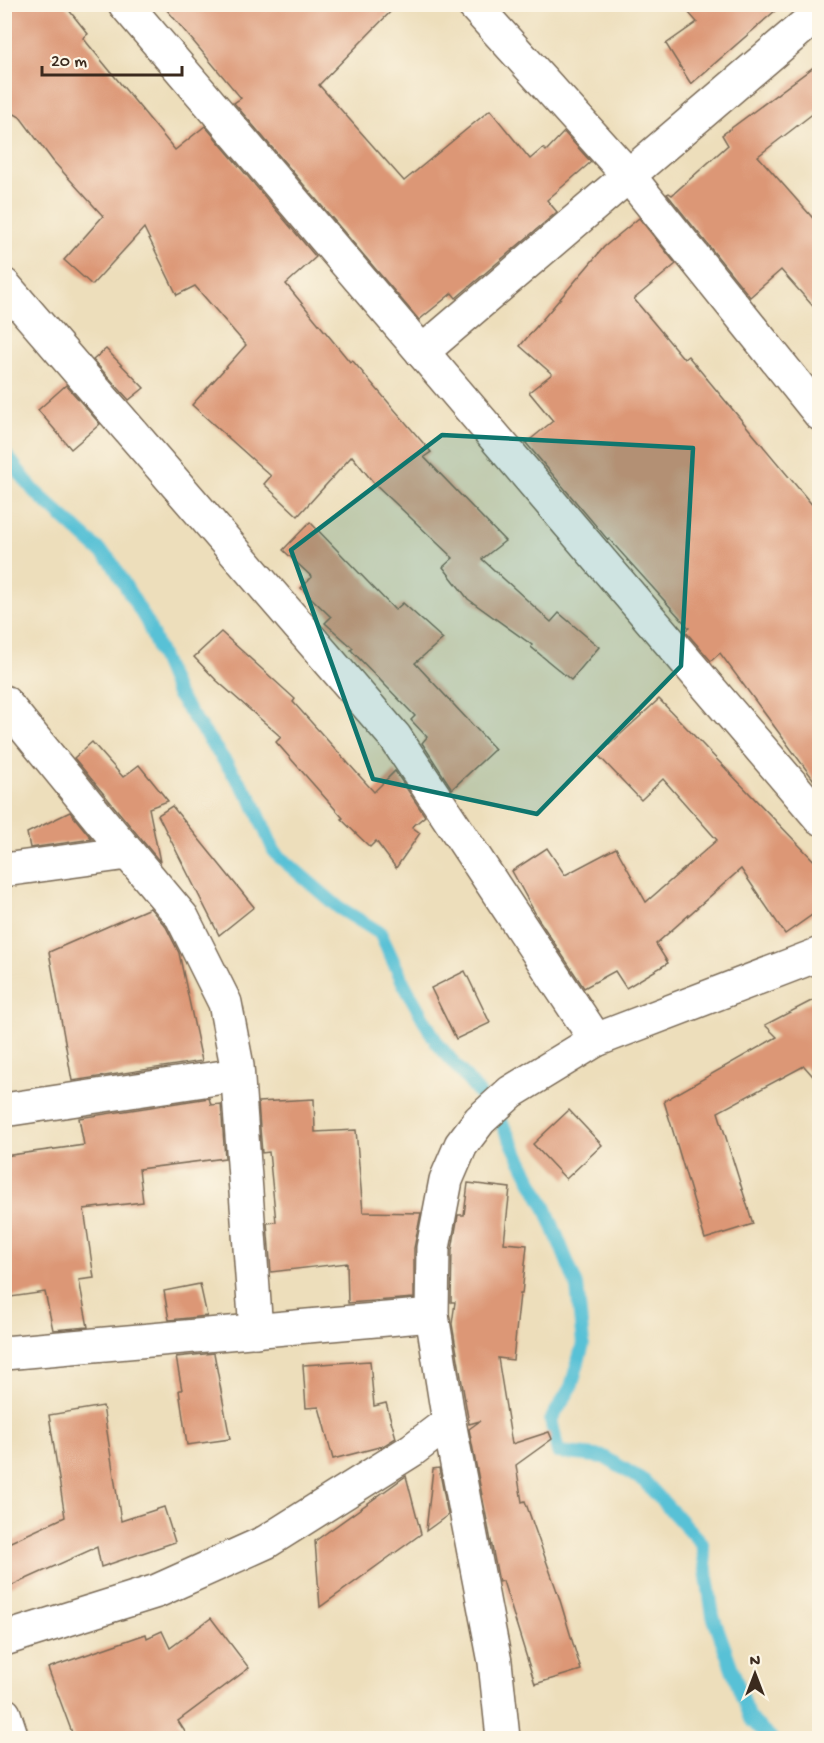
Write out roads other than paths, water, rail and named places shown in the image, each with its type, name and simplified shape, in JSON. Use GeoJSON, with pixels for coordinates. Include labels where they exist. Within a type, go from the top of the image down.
{"type":"FeatureCollection","features":[{"type":"Feature","properties":{"kind":"street"},"geometry":{"type":"LineString","coordinates":[[125,4],[819,818]]}},
{"type":"Feature","properties":{"kind":"street"},"geometry":{"type":"LineString","coordinates":[[473,4],[628,175],[819,414]]}},
{"type":"Feature","properties":{"kind":"street"},"geometry":{"type":"LineString","coordinates":[[422,352],[819,12]]}},
{"type":"Feature","properties":{"kind":"street"},"geometry":{"type":"LineString","coordinates":[[4,285],[395,737],[596,1040]]}},
{"type":"Feature","properties":{"kind":"street"},"geometry":{"type":"LineString","coordinates":[[4,702],[182,918],[225,1003],[237,1075],[256,1331]]}},
{"type":"Feature","properties":{"kind":"street"},"geometry":{"type":"LineString","coordinates":[[4,870],[128,854]]}},
{"type":"Feature","properties":{"kind":"street"},"geometry":{"type":"LineString","coordinates":[[503,1738],[495,1662],[449,1422],[432,1315],[433,1248],[446,1180],[461,1145],[480,1120],[511,1092],[596,1040],[819,954]]}},
{"type":"Feature","properties":{"kind":"street"},"geometry":{"type":"LineString","coordinates":[[4,1110],[237,1075]]}},
{"type":"Feature","properties":{"kind":"street"},"geometry":{"type":"LineString","coordinates":[[4,1353],[432,1315]]}},
{"type":"Feature","properties":{"kind":"street"},"geometry":{"type":"LineString","coordinates":[[4,1639],[158,1591],[266,1542],[412,1450],[449,1422]]}},
{"type":"Feature","properties":{"kind":"street"},"geometry":{"type":"LineString","coordinates":[[4,1714],[12,1738]]}},
{"type":"Feature","properties":{"kind":"waterway"},"geometry":{"type":"LineString","coordinates":[[4,452],[34,491],[110,560],[147,622],[177,694],[252,800],[275,853],[338,907],[380,933],[404,984],[437,1043],[498,1116],[546,1209],[577,1286],[583,1344],[571,1387],[551,1420],[558,1452],[604,1457],[644,1481],[702,1544],[713,1616],[750,1719],[771,1738]]}}]}
